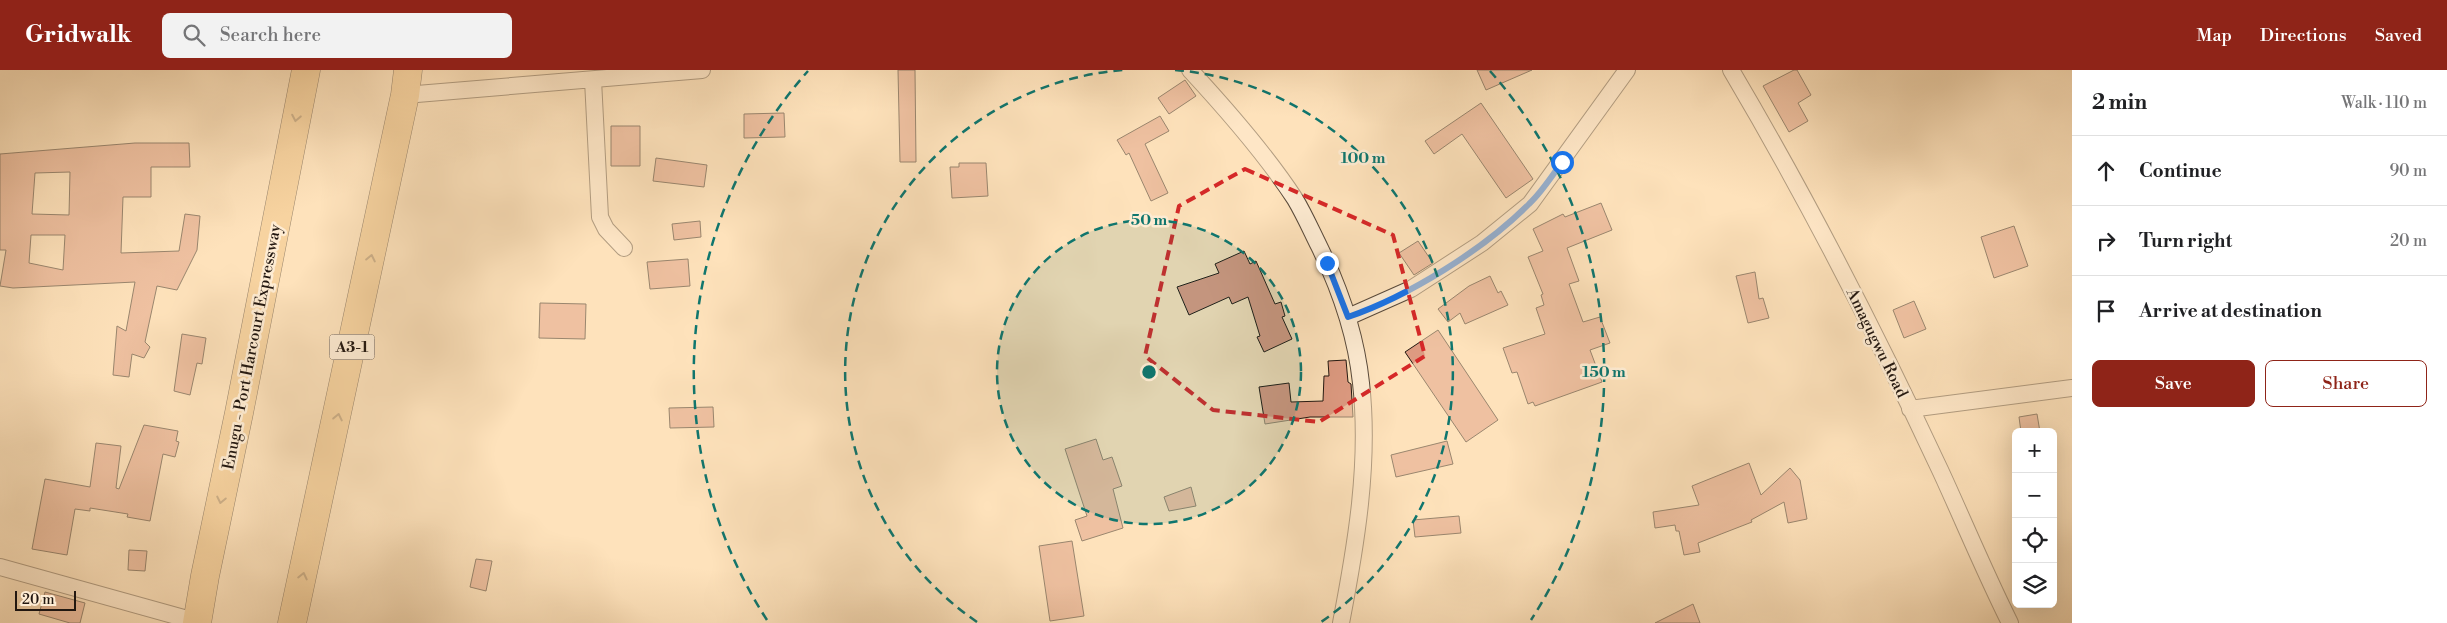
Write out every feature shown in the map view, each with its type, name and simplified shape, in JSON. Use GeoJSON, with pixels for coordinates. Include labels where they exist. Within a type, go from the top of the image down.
{"type":"FeatureCollection","features":[{"type":"Feature","properties":{"kind":"highway","name":"Enugu - Port Harcourt Expressway"},"geometry":{"type":"LineString","coordinates":[[198,622],[205,576],[306,70]]}},
{"type":"Feature","properties":{"kind":"highway","name":"A3-1"},"geometry":{"type":"LineString","coordinates":[[292,623],[407,83]]}},
{"type":"Feature","properties":{"kind":"street"},"geometry":{"type":"LineString","coordinates":[[407,83],[594,80],[702,70]]}},
{"type":"Feature","properties":{"kind":"street"},"geometry":{"type":"LineString","coordinates":[[1190,70],[1265,158],[1295,199],[1327,263],[1348,317],[1361,382],[1363,447],[1355,549],[1340,623]]}},
{"type":"Feature","properties":{"kind":"street"},"geometry":{"type":"LineString","coordinates":[[1348,317],[1411,289],[1482,243],[1530,204],[1627,70]]}},
{"type":"Feature","properties":{"kind":"street","name":"Amagugwu Road"},"geometry":{"type":"LineString","coordinates":[[1731,70],[1768,133],[1863,312],[2010,623]]}},
{"type":"Feature","properties":{"kind":"street"},"geometry":{"type":"LineString","coordinates":[[594,80],[600,217],[606,229],[624,248]]}},
{"type":"Feature","properties":{"kind":"street"},"geometry":{"type":"LineString","coordinates":[[1910,409],[2072,388]]}},
{"type":"Feature","properties":{"kind":"street"},"geometry":{"type":"LineString","coordinates":[[0,568],[198,622]]}},
{"type":"Feature","properties":{"kind":"highlighted area"},"geometry":{"type":"Polygon","coordinates":[[[1245,169],[1393,235],[1425,356],[1319,422],[1213,410],[1145,356],[1179,206],[1245,169]]]}},
{"type":"Feature","properties":{"kind":"building"},"geometry":{"type":"Polygon","coordinates":[[[898,70],[915,70],[916,162],[900,162],[898,70]]]}},
{"type":"Feature","properties":{"kind":"building"},"geometry":{"type":"Polygon","coordinates":[[[1477,70],[1532,70],[1486,90],[1477,70]]]}},
{"type":"Feature","properties":{"kind":"building"},"geometry":{"type":"Polygon","coordinates":[[[1797,70],[1811,95],[1798,103],[1808,121],[1789,132],[1763,86],[1797,70]]]}},
{"type":"Feature","properties":{"kind":"building"},"geometry":{"type":"Polygon","coordinates":[[[1185,80],[1196,96],[1169,114],[1158,98],[1185,80]]]}},
{"type":"Feature","properties":{"kind":"building"},"geometry":{"type":"Polygon","coordinates":[[[1481,103],[1533,179],[1506,198],[1462,134],[1434,154],[1425,141],[1481,103]]]}},
{"type":"Feature","properties":{"kind":"building"},"geometry":{"type":"Polygon","coordinates":[[[784,113],[785,137],[744,138],[744,114],[784,113]]]}},
{"type":"Feature","properties":{"kind":"building"},"geometry":{"type":"Polygon","coordinates":[[[1160,116],[1169,131],[1145,144],[1168,193],[1151,201],[1129,153],[1126,155],[1117,140],[1160,116]]]}},
{"type":"Feature","properties":{"kind":"building"},"geometry":{"type":"Polygon","coordinates":[[[611,126],[640,126],[640,166],[611,166],[611,126]]]}},
{"type":"Feature","properties":{"kind":"building"},"geometry":{"type":"Polygon","coordinates":[[[135,143],[189,143],[190,167],[151,167],[151,197],[123,197],[121,253],[179,251],[185,214],[200,216],[197,250],[177,290],[157,286],[145,342],[150,347],[144,358],[132,354],[129,377],[113,375],[117,326],[126,331],[135,282],[13,288],[0,286],[6,250],[0,250],[0,154],[135,143]],[[70,172],[35,173],[32,214],[69,215],[70,172]],[[31,235],[29,263],[63,270],[65,235],[31,235]]]}},
{"type":"Feature","properties":{"kind":"building"},"geometry":{"type":"Polygon","coordinates":[[[656,158],[707,165],[704,187],[653,181],[656,158]]]}},
{"type":"Feature","properties":{"kind":"building"},"geometry":{"type":"Polygon","coordinates":[[[959,163],[986,163],[988,196],[952,198],[950,167],[959,167],[959,163]]]}},
{"type":"Feature","properties":{"kind":"building"},"geometry":{"type":"Polygon","coordinates":[[[1601,203],[1612,230],[1567,248],[1579,281],[1569,284],[1583,322],[1600,317],[1610,343],[1590,350],[1602,382],[1535,406],[1533,402],[1528,404],[1517,372],[1512,373],[1503,348],[1545,334],[1536,308],[1544,305],[1541,295],[1543,294],[1528,257],[1543,251],[1533,229],[1563,214],[1565,217],[1601,203]]]}},
{"type":"Feature","properties":{"kind":"building"},"geometry":{"type":"Polygon","coordinates":[[[700,221],[701,237],[674,240],[672,224],[700,221]]]}},
{"type":"Feature","properties":{"kind":"building"},"geometry":{"type":"Polygon","coordinates":[[[2014,226],[2028,266],[1994,278],[1981,237],[2014,226]]]}},
{"type":"Feature","properties":{"kind":"building"},"geometry":{"type":"Polygon","coordinates":[[[1418,241],[1433,263],[1414,275],[1399,253],[1418,241]]]}},
{"type":"Feature","properties":{"kind":"building"},"geometry":{"type":"Polygon","coordinates":[[[1244,251],[1250,264],[1256,261],[1275,304],[1281,302],[1285,316],[1282,317],[1292,339],[1264,352],[1257,337],[1260,336],[1248,297],[1232,304],[1229,297],[1189,315],[1177,287],[1219,273],[1215,264],[1244,251]]]}},
{"type":"Feature","properties":{"kind":"building"},"geometry":{"type":"Polygon","coordinates":[[[688,259],[690,286],[650,289],[647,262],[688,259]]]}},
{"type":"Feature","properties":{"kind":"building"},"geometry":{"type":"Polygon","coordinates":[[[1755,272],[1759,299],[1763,298],[1769,318],[1748,323],[1736,276],[1755,272]]]}},
{"type":"Feature","properties":{"kind":"building"},"geometry":{"type":"Polygon","coordinates":[[[1490,276],[1498,293],[1501,291],[1508,305],[1465,324],[1460,313],[1448,322],[1438,309],[1469,286],[1490,276]]]}},
{"type":"Feature","properties":{"kind":"building"},"geometry":{"type":"Polygon","coordinates":[[[1914,301],[1926,329],[1904,338],[1893,310],[1914,301]]]}},
{"type":"Feature","properties":{"kind":"building"},"geometry":{"type":"Polygon","coordinates":[[[540,303],[586,304],[585,339],[539,338],[540,303]]]}},
{"type":"Feature","properties":{"kind":"building"},"geometry":{"type":"Polygon","coordinates":[[[1438,330],[1498,420],[1466,442],[1405,352],[1438,330]]]}},
{"type":"Feature","properties":{"kind":"building"},"geometry":{"type":"Polygon","coordinates":[[[182,334],[206,338],[202,364],[197,363],[190,395],[174,391],[182,334]]]}},
{"type":"Feature","properties":{"kind":"building"},"geometry":{"type":"Polygon","coordinates":[[[1346,360],[1348,382],[1351,384],[1353,417],[1310,417],[1265,424],[1259,387],[1289,383],[1291,402],[1323,401],[1324,376],[1329,376],[1328,361],[1346,360]]]}},
{"type":"Feature","properties":{"kind":"building"},"geometry":{"type":"Polygon","coordinates":[[[713,407],[714,427],[670,428],[669,408],[713,407]]]}},
{"type":"Feature","properties":{"kind":"building"},"geometry":{"type":"Polygon","coordinates":[[[2037,414],[2039,428],[2020,428],[2019,417],[2037,414]]]}},
{"type":"Feature","properties":{"kind":"building"},"geometry":{"type":"Polygon","coordinates":[[[144,425],[178,431],[176,441],[179,442],[175,457],[163,454],[150,521],[127,517],[128,514],[90,508],[90,511],[75,509],[67,555],[32,549],[45,479],[90,487],[96,443],[121,446],[116,488],[119,489],[144,425]]]}},
{"type":"Feature","properties":{"kind":"building"},"geometry":{"type":"Polygon","coordinates":[[[1096,439],[1103,460],[1112,457],[1122,486],[1113,489],[1123,528],[1082,541],[1075,520],[1087,516],[1065,449],[1096,439]]]}},
{"type":"Feature","properties":{"kind":"building"},"geometry":{"type":"Polygon","coordinates":[[[1447,441],[1453,464],[1396,477],[1391,455],[1447,441]]]}},
{"type":"Feature","properties":{"kind":"building"},"geometry":{"type":"Polygon","coordinates":[[[1749,463],[1761,495],[1790,468],[1800,480],[1807,519],[1788,523],[1784,502],[1751,520],[1752,522],[1698,543],[1700,552],[1684,555],[1679,531],[1676,531],[1675,525],[1655,528],[1653,512],[1699,505],[1692,486],[1749,463]]]}},
{"type":"Feature","properties":{"kind":"building"},"geometry":{"type":"Polygon","coordinates":[[[1191,487],[1196,506],[1169,511],[1164,497],[1191,487]]]}},
{"type":"Feature","properties":{"kind":"building"},"geometry":{"type":"Polygon","coordinates":[[[1459,516],[1461,533],[1415,537],[1413,520],[1459,516]]]}},
{"type":"Feature","properties":{"kind":"building"},"geometry":{"type":"Polygon","coordinates":[[[1072,541],[1084,616],[1050,621],[1039,546],[1072,541]]]}},
{"type":"Feature","properties":{"kind":"building"},"geometry":{"type":"Polygon","coordinates":[[[129,550],[147,551],[145,571],[128,570],[129,550]]]}},
{"type":"Feature","properties":{"kind":"building"},"geometry":{"type":"Polygon","coordinates":[[[476,559],[492,561],[486,591],[470,587],[476,559]]]}},
{"type":"Feature","properties":{"kind":"building"},"geometry":{"type":"Polygon","coordinates":[[[45,592],[85,603],[80,623],[70,623],[39,614],[45,592]]]}},
{"type":"Feature","properties":{"kind":"building"},"geometry":{"type":"Polygon","coordinates":[[[1693,604],[1700,623],[1655,623],[1693,604]]]}},
{"type":"Feature","properties":{"kind":"route"},"geometry":{"type":"LineString","coordinates":[[1327,263],[1348,317],[1368,310],[1411,289],[1482,243],[1530,204],[1562,162]]}}]}
